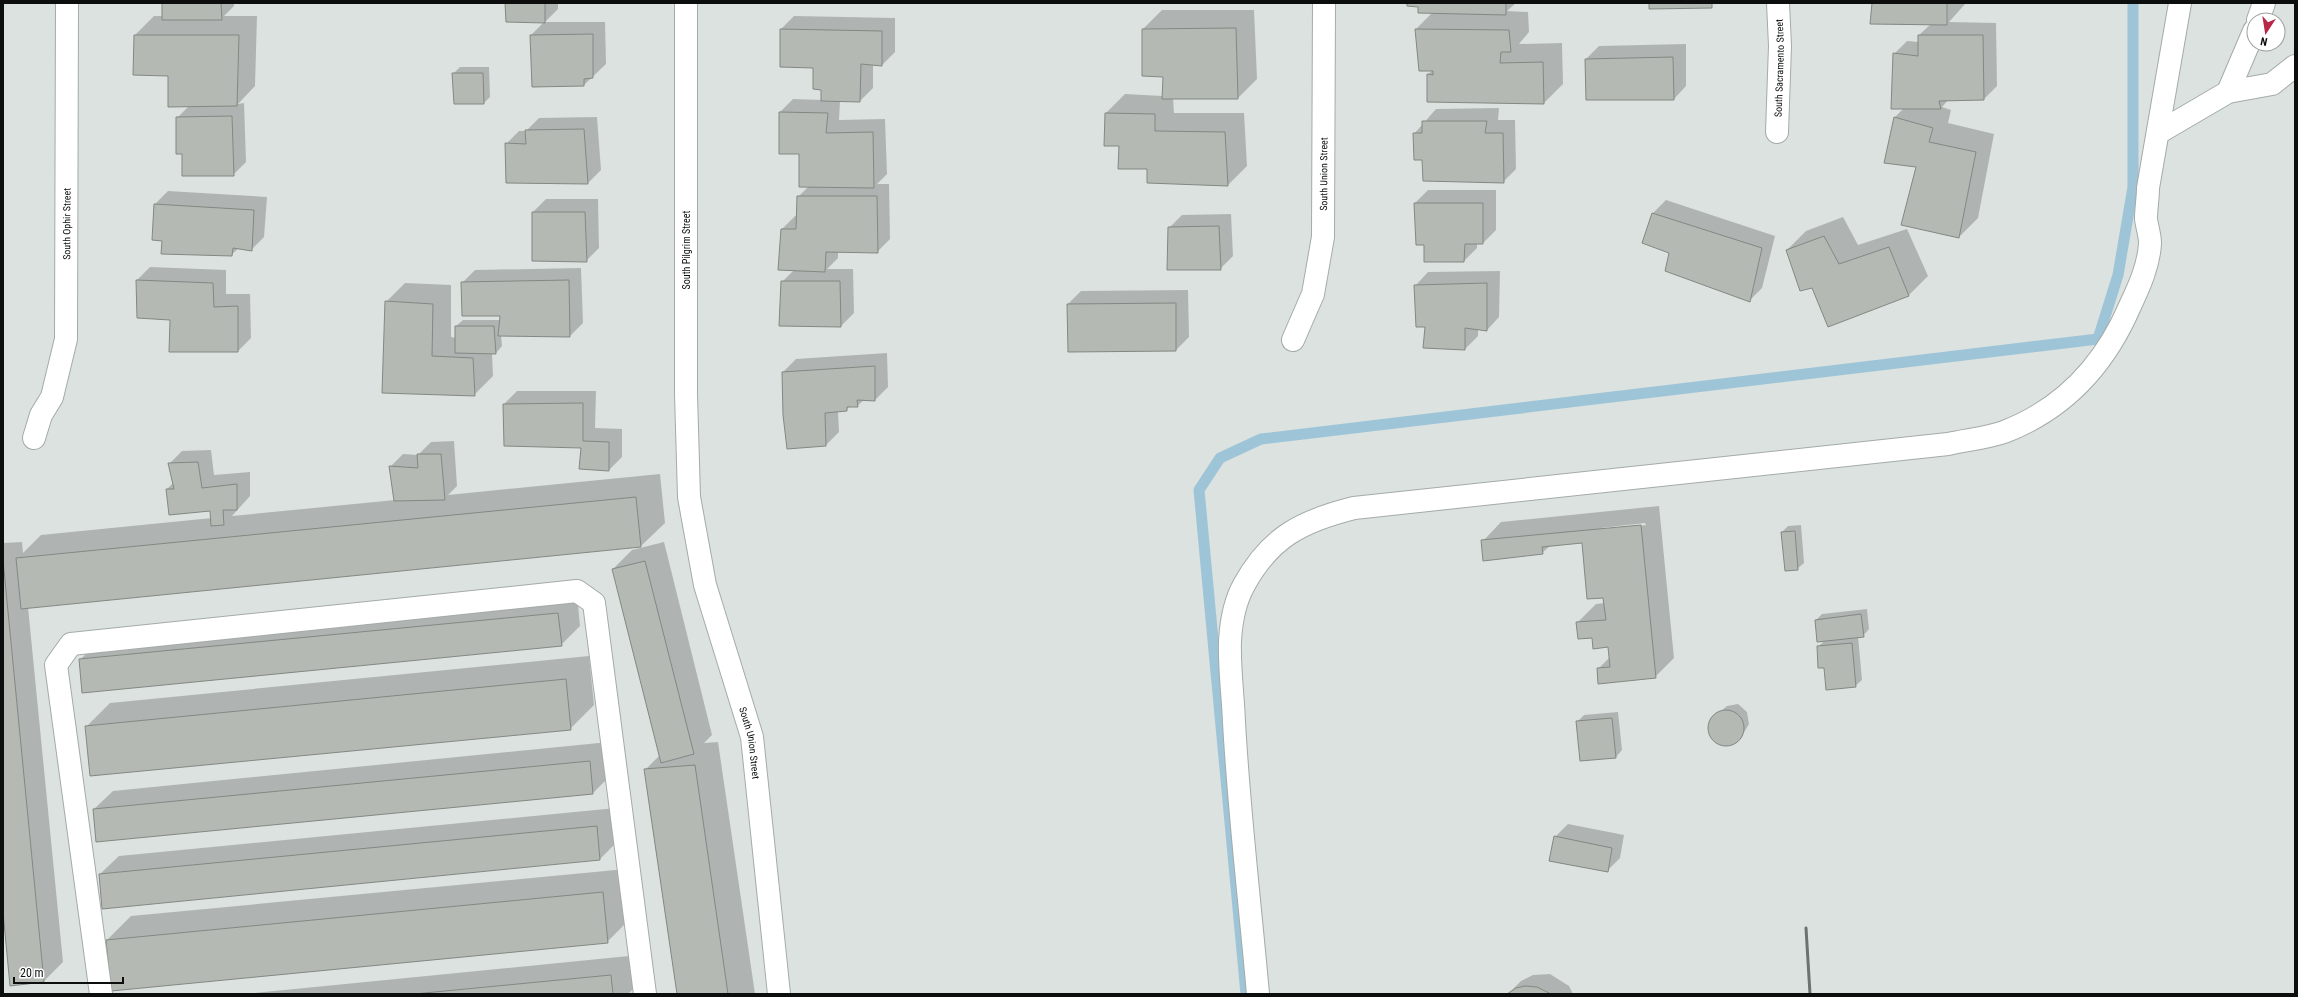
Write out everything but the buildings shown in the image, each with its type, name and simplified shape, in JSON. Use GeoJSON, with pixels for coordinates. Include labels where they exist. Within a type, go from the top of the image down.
{"type":"FeatureCollection","features":[{"type":"Feature","properties":{"kind":"street","name":"South Ophir Street"},"geometry":{"type":"LineString","coordinates":[[34,438],[41,416],[52,397],[66,339],[67,3]]}},
{"type":"Feature","properties":{"kind":"street","name":"South Pilgrim Street"},"geometry":{"type":"LineString","coordinates":[[686,3],[686,394],[689,497]]}},
{"type":"Feature","properties":{"kind":"street","name":"South Union Street"},"geometry":{"type":"LineString","coordinates":[[1293,340],[1313,294],[1323,237],[1324,3]]}},
{"type":"Feature","properties":{"kind":"street","name":"South Sacramento Street"},"geometry":{"type":"LineString","coordinates":[[1777,132],[1780,46],[1778,3]]}},
{"type":"Feature","properties":{"kind":"street"},"geometry":{"type":"LineString","coordinates":[[1258,994],[1236,760],[1230,640],[1234,612],[1244,586],[1267,552],[1284,536],[1308,522],[1354,508],[1948,444],[2003,432],[2024,423],[2055,404],[2083,380],[2106,352],[2120,330],[2141,281],[2150,242],[2146,219],[2148,188],[2180,3]]}},
{"type":"Feature","properties":{"kind":"street"},"geometry":{"type":"LineString","coordinates":[[2228,92],[2246,50]]}},
{"type":"Feature","properties":{"kind":"street"},"geometry":{"type":"LineString","coordinates":[[2158,133],[2228,92],[2272,84],[2295,66]]}},
{"type":"Feature","properties":{"kind":"street","name":"South Union Street"},"geometry":{"type":"LineString","coordinates":[[689,497],[705,585],[752,736],[779,994]]}},
{"type":"Feature","properties":{"kind":"street"},"geometry":{"type":"LineString","coordinates":[[101,994],[56,665],[71,644],[577,591],[594,603],[645,994]]}},
{"type":"Feature","properties":{"kind":"waterway"},"geometry":{"type":"LineString","coordinates":[[1246,994],[1199,490],[1220,458],[1261,439],[2098,339],[2118,275],[2133,187],[2133,3]]}},
{"type":"Feature","properties":{"kind":"railway"},"geometry":{"type":"LineString","coordinates":[[1806,928],[1810,994]]}}]}
